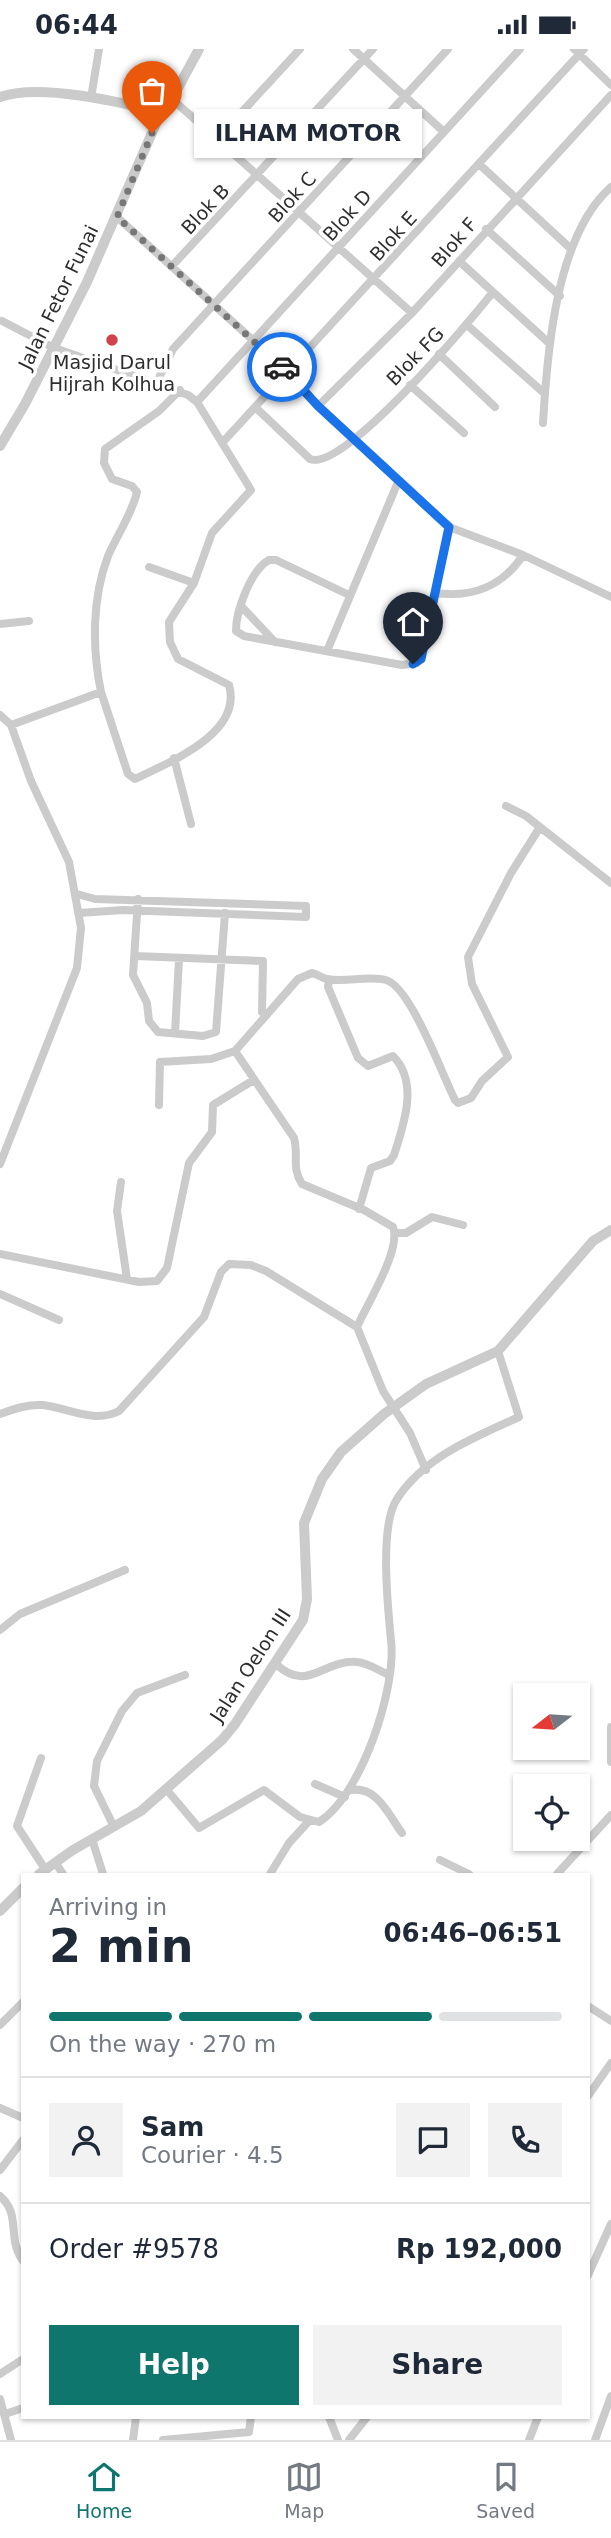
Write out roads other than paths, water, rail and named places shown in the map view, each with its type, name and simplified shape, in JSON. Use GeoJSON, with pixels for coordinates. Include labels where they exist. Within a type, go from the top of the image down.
{"type":"FeatureCollection","features":[{"type":"Feature","properties":{"kind":"street"},"geometry":{"type":"LineString","coordinates":[[91,98],[99,49]]}},
{"type":"Feature","properties":{"kind":"street","name":"Jalan Fetor Funai"},"geometry":{"type":"LineString","coordinates":[[0,446],[25,404],[117,217],[161,112],[172,99],[199,49]]}},
{"type":"Feature","properties":{"kind":"street"},"geometry":{"type":"LineString","coordinates":[[218,138],[300,49]]}},
{"type":"Feature","properties":{"kind":"street"},"geometry":{"type":"LineString","coordinates":[[353,49],[443,131]]}},
{"type":"Feature","properties":{"kind":"street","name":"Blok B"},"geometry":{"type":"LineString","coordinates":[[172,267],[373,49]]}},
{"type":"Feature","properties":{"kind":"street","name":"Blok C"},"geometry":{"type":"LineString","coordinates":[[157,382],[173,349],[448,49]]}},
{"type":"Feature","properties":{"kind":"street","name":"Blok D"},"geometry":{"type":"LineString","coordinates":[[197,402],[520,49]]}},
{"type":"Feature","properties":{"kind":"street"},"geometry":{"type":"LineString","coordinates":[[579,51],[611,85]]}},
{"type":"Feature","properties":{"kind":"street","name":"Blok E"},"geometry":{"type":"LineString","coordinates":[[222,443],[479,165],[579,51]]}},
{"type":"Feature","properties":{"kind":"street"},"geometry":{"type":"LineString","coordinates":[[0,97],[22,92],[91,98],[161,112]]}},
{"type":"Feature","properties":{"kind":"street","name":"Blok F"},"geometry":{"type":"LineString","coordinates":[[318,406],[412,313],[515,197],[611,95]]}},
{"type":"Feature","properties":{"kind":"street"},"geometry":{"type":"LineString","coordinates":[[172,99],[412,313]]}},
{"type":"Feature","properties":{"kind":"street"},"geometry":{"type":"LineString","coordinates":[[479,165],[570,248]]}},
{"type":"Feature","properties":{"kind":"street"},"geometry":{"type":"LineString","coordinates":[[543,423],[550,344],[570,248],[593,206],[611,187]]}},
{"type":"Feature","properties":{"kind":"street"},"geometry":{"type":"LineString","coordinates":[[117,217],[288,372],[318,406],[357,439],[398,482],[449,527],[523,555],[611,597]]}},
{"type":"Feature","properties":{"kind":"street"},"geometry":{"type":"LineString","coordinates":[[486,229],[560,296]]}},
{"type":"Feature","properties":{"kind":"street"},"geometry":{"type":"LineString","coordinates":[[459,261],[550,344]]}},
{"type":"Feature","properties":{"kind":"street","name":"Blok FG"},"geometry":{"type":"LineString","coordinates":[[255,407],[314,461],[330,458],[357,439],[467,325],[493,292]]}},
{"type":"Feature","properties":{"kind":"street"},"geometry":{"type":"LineString","coordinates":[[2,321],[52,347],[180,390],[197,402],[251,490],[212,533],[194,583],[171,617],[170,642],[174,654],[185,665],[226,681],[231,697],[228,712],[214,735],[135,779],[130,777],[101,692],[96,668],[98,593],[109,554],[137,494],[136,488],[118,483],[110,476],[103,453],[109,445],[159,411],[180,390]]}},
{"type":"Feature","properties":{"kind":"street"},"geometry":{"type":"LineString","coordinates":[[467,325],[544,393]]}},
{"type":"Feature","properties":{"kind":"street"},"geometry":{"type":"LineString","coordinates":[[439,354],[495,407]]}},
{"type":"Feature","properties":{"kind":"street"},"geometry":{"type":"LineString","coordinates":[[410,385],[464,432]]}},
{"type":"Feature","properties":{"kind":"street"},"geometry":{"type":"LineString","coordinates":[[327,650],[398,482]]}},
{"type":"Feature","properties":{"kind":"street"},"geometry":{"type":"LineString","coordinates":[[349,595],[276,560],[269,560],[260,568],[242,607],[236,625],[238,634],[402,665],[417,663],[449,527]]}},
{"type":"Feature","properties":{"kind":"street"},"geometry":{"type":"LineString","coordinates":[[435,593],[449,595],[492,585],[512,572],[523,555]]}},
{"type":"Feature","properties":{"kind":"street"},"geometry":{"type":"LineString","coordinates":[[149,567],[194,583]]}},
{"type":"Feature","properties":{"kind":"street"},"geometry":{"type":"LineString","coordinates":[[242,607],[275,642]]}},
{"type":"Feature","properties":{"kind":"street"},"geometry":{"type":"LineString","coordinates":[[0,624],[29,621]]}},
{"type":"Feature","properties":{"kind":"street"},"geometry":{"type":"LineString","coordinates":[[11,725],[101,692]]}},
{"type":"Feature","properties":{"kind":"street"},"geometry":{"type":"LineString","coordinates":[[0,715],[11,725],[30,781],[69,862],[77,894],[81,928],[77,968],[0,1164]]}},
{"type":"Feature","properties":{"kind":"street"},"geometry":{"type":"LineString","coordinates":[[174,758],[191,824]]}},
{"type":"Feature","properties":{"kind":"street"},"geometry":{"type":"LineString","coordinates":[[506,806],[540,827],[611,883]]}},
{"type":"Feature","properties":{"kind":"street"},"geometry":{"type":"LineString","coordinates":[[159,1105],[160,1062],[211,1059],[235,1051],[298,979],[312,974],[329,980],[384,980],[393,984],[431,1045],[455,1100],[458,1103],[468,1101],[508,1055],[472,984],[468,957],[511,873],[540,827]]}},
{"type":"Feature","properties":{"kind":"street"},"geometry":{"type":"LineString","coordinates":[[77,894],[95,899],[138,899],[225,908],[306,917],[308,912],[306,907],[225,908],[79,913]]}},
{"type":"Feature","properties":{"kind":"street"},"geometry":{"type":"LineString","coordinates":[[138,899],[133,975],[147,1003],[153,1029],[203,1036],[216,1032],[225,908]]}},
{"type":"Feature","properties":{"kind":"street"},"geometry":{"type":"LineString","coordinates":[[135,956],[263,961],[261,1012]]}},
{"type":"Feature","properties":{"kind":"street"},"geometry":{"type":"LineString","coordinates":[[175,1033],[179,959]]}},
{"type":"Feature","properties":{"kind":"street"},"geometry":{"type":"LineString","coordinates":[[329,980],[328,987],[358,1058],[368,1066],[393,1056],[403,1072],[408,1092],[394,1155],[390,1161],[371,1168],[359,1209]]}},
{"type":"Feature","properties":{"kind":"street"},"geometry":{"type":"LineString","coordinates":[[235,1051],[252,1081],[268,1096],[294,1138],[297,1152],[293,1164],[302,1184],[386,1220],[396,1233]]}},
{"type":"Feature","properties":{"kind":"street"},"geometry":{"type":"LineString","coordinates":[[0,1254],[152,1283],[162,1277],[171,1250],[189,1163],[212,1132],[213,1104],[252,1081]]}},
{"type":"Feature","properties":{"kind":"street"},"geometry":{"type":"LineString","coordinates":[[121,1182],[117,1210],[127,1279]]}},
{"type":"Feature","properties":{"kind":"street"},"geometry":{"type":"LineString","coordinates":[[396,1233],[406,1233],[432,1216],[463,1225]]}},
{"type":"Feature","properties":{"kind":"street","name":"Jalan Oelon III"},"geometry":{"type":"LineString","coordinates":[[42,1872],[55,1861],[141,1811],[222,1740],[298,1630],[305,1611],[304,1523],[309,1504],[341,1452],[393,1408],[435,1378],[498,1351],[593,1241],[611,1230]]}},
{"type":"Feature","properties":{"kind":"street"},"geometry":{"type":"LineString","coordinates":[[396,1233],[372,1300],[357,1327],[359,1339],[393,1408],[410,1433],[426,1470]]}},
{"type":"Feature","properties":{"kind":"street"},"geometry":{"type":"LineString","coordinates":[[0,1414],[36,1405],[100,1416],[119,1411],[204,1317],[221,1272],[229,1264],[251,1265],[266,1271],[357,1327]]}},
{"type":"Feature","properties":{"kind":"street"},"geometry":{"type":"LineString","coordinates":[[0,1294],[59,1320]]}},
{"type":"Feature","properties":{"kind":"street"},"geometry":{"type":"LineString","coordinates":[[167,1790],[199,1828],[264,1790],[309,1821],[322,1821],[348,1793],[378,1725],[391,1651],[386,1606],[391,1510],[407,1486],[426,1470],[465,1442],[519,1417],[498,1351]]}},
{"type":"Feature","properties":{"kind":"street"},"geometry":{"type":"LineString","coordinates":[[0,1630],[20,1614],[125,1570]]}},
{"type":"Feature","properties":{"kind":"street"},"geometry":{"type":"LineString","coordinates":[[276,1664],[297,1678],[356,1662],[387,1674]]}},
{"type":"Feature","properties":{"kind":"street"},"geometry":{"type":"LineString","coordinates":[[114,1827],[94,1786],[97,1761],[134,1696],[185,1675]]}},
{"type":"Feature","properties":{"kind":"street"},"geometry":{"type":"LineString","coordinates":[[611,1727],[611,1762]]}},
{"type":"Feature","properties":{"kind":"street"},"geometry":{"type":"LineString","coordinates":[[41,1758],[17,1826],[42,1872]]}},
{"type":"Feature","properties":{"kind":"street"},"geometry":{"type":"LineString","coordinates":[[315,1784],[348,1793],[367,1790],[375,1795],[402,1833]]}},
{"type":"Feature","properties":{"kind":"street"},"geometry":{"type":"LineString","coordinates":[[558,1873],[611,1815]]}},
{"type":"Feature","properties":{"kind":"street"},"geometry":{"type":"LineString","coordinates":[[271,1873],[289,1843],[309,1821]]}},
{"type":"Feature","properties":{"kind":"street"},"geometry":{"type":"LineString","coordinates":[[92,1839],[103,1873]]}},
{"type":"Feature","properties":{"kind":"street"},"geometry":{"type":"LineString","coordinates":[[440,1860],[467,1873]]}},
{"type":"Feature","properties":{"kind":"street"},"geometry":{"type":"LineString","coordinates":[[55,1861],[62,1873]]}},
{"type":"Feature","properties":{"kind":"street"},"geometry":{"type":"LineString","coordinates":[[0,1911],[21,1890]]}},
{"type":"Feature","properties":{"kind":"street"},"geometry":{"type":"LineString","coordinates":[[0,2025],[21,2004]]}},
{"type":"Feature","properties":{"kind":"street"},"geometry":{"type":"LineString","coordinates":[[590,2007],[611,2021]]}},
{"type":"Feature","properties":{"kind":"street"},"geometry":{"type":"LineString","coordinates":[[590,2093],[611,2063]]}},
{"type":"Feature","properties":{"kind":"street"},"geometry":{"type":"LineString","coordinates":[[0,2108],[21,2117]]}},
{"type":"Feature","properties":{"kind":"street"},"geometry":{"type":"LineString","coordinates":[[0,2170],[21,2143]]}},
{"type":"Feature","properties":{"kind":"street"},"geometry":{"type":"LineString","coordinates":[[0,2196],[14,2212],[14,2240],[21,2258]]}},
{"type":"Feature","properties":{"kind":"street"},"geometry":{"type":"LineString","coordinates":[[590,2271],[611,2224]]}},
{"type":"Feature","properties":{"kind":"street"},"geometry":{"type":"LineString","coordinates":[[0,2374],[21,2360]]}},
{"type":"Feature","properties":{"kind":"street"},"geometry":{"type":"LineString","coordinates":[[595,2440],[611,2396]]}},
{"type":"Feature","properties":{"kind":"street"},"geometry":{"type":"LineString","coordinates":[[0,2399],[11,2440]]}},
{"type":"Feature","properties":{"kind":"street"},"geometry":{"type":"LineString","coordinates":[[5,2414],[21,2409]]}},
{"type":"Feature","properties":{"kind":"street"},"geometry":{"type":"LineString","coordinates":[[135,2440],[136,2419]]}},
{"type":"Feature","properties":{"kind":"street"},"geometry":{"type":"LineString","coordinates":[[163,2440],[249,2432],[251,2419]]}},
{"type":"Feature","properties":{"kind":"street"},"geometry":{"type":"LineString","coordinates":[[330,2419],[338,2440]]}},
{"type":"Feature","properties":{"kind":"street"},"geometry":{"type":"LineString","coordinates":[[349,2440],[365,2419]]}},
{"type":"Feature","properties":{"kind":"street"},"geometry":{"type":"LineString","coordinates":[[529,2440],[537,2419]]}},
{"type":"Feature","properties":{"kind":"place","name":"ILHAM MOTOR"},"geometry":{"type":"Point","coordinates":[152,133]}},
{"type":"Feature","properties":{"kind":"place","name":"Masjid Darul Hijrah Kolhua"},"geometry":{"type":"Point","coordinates":[112,340]}}]}
